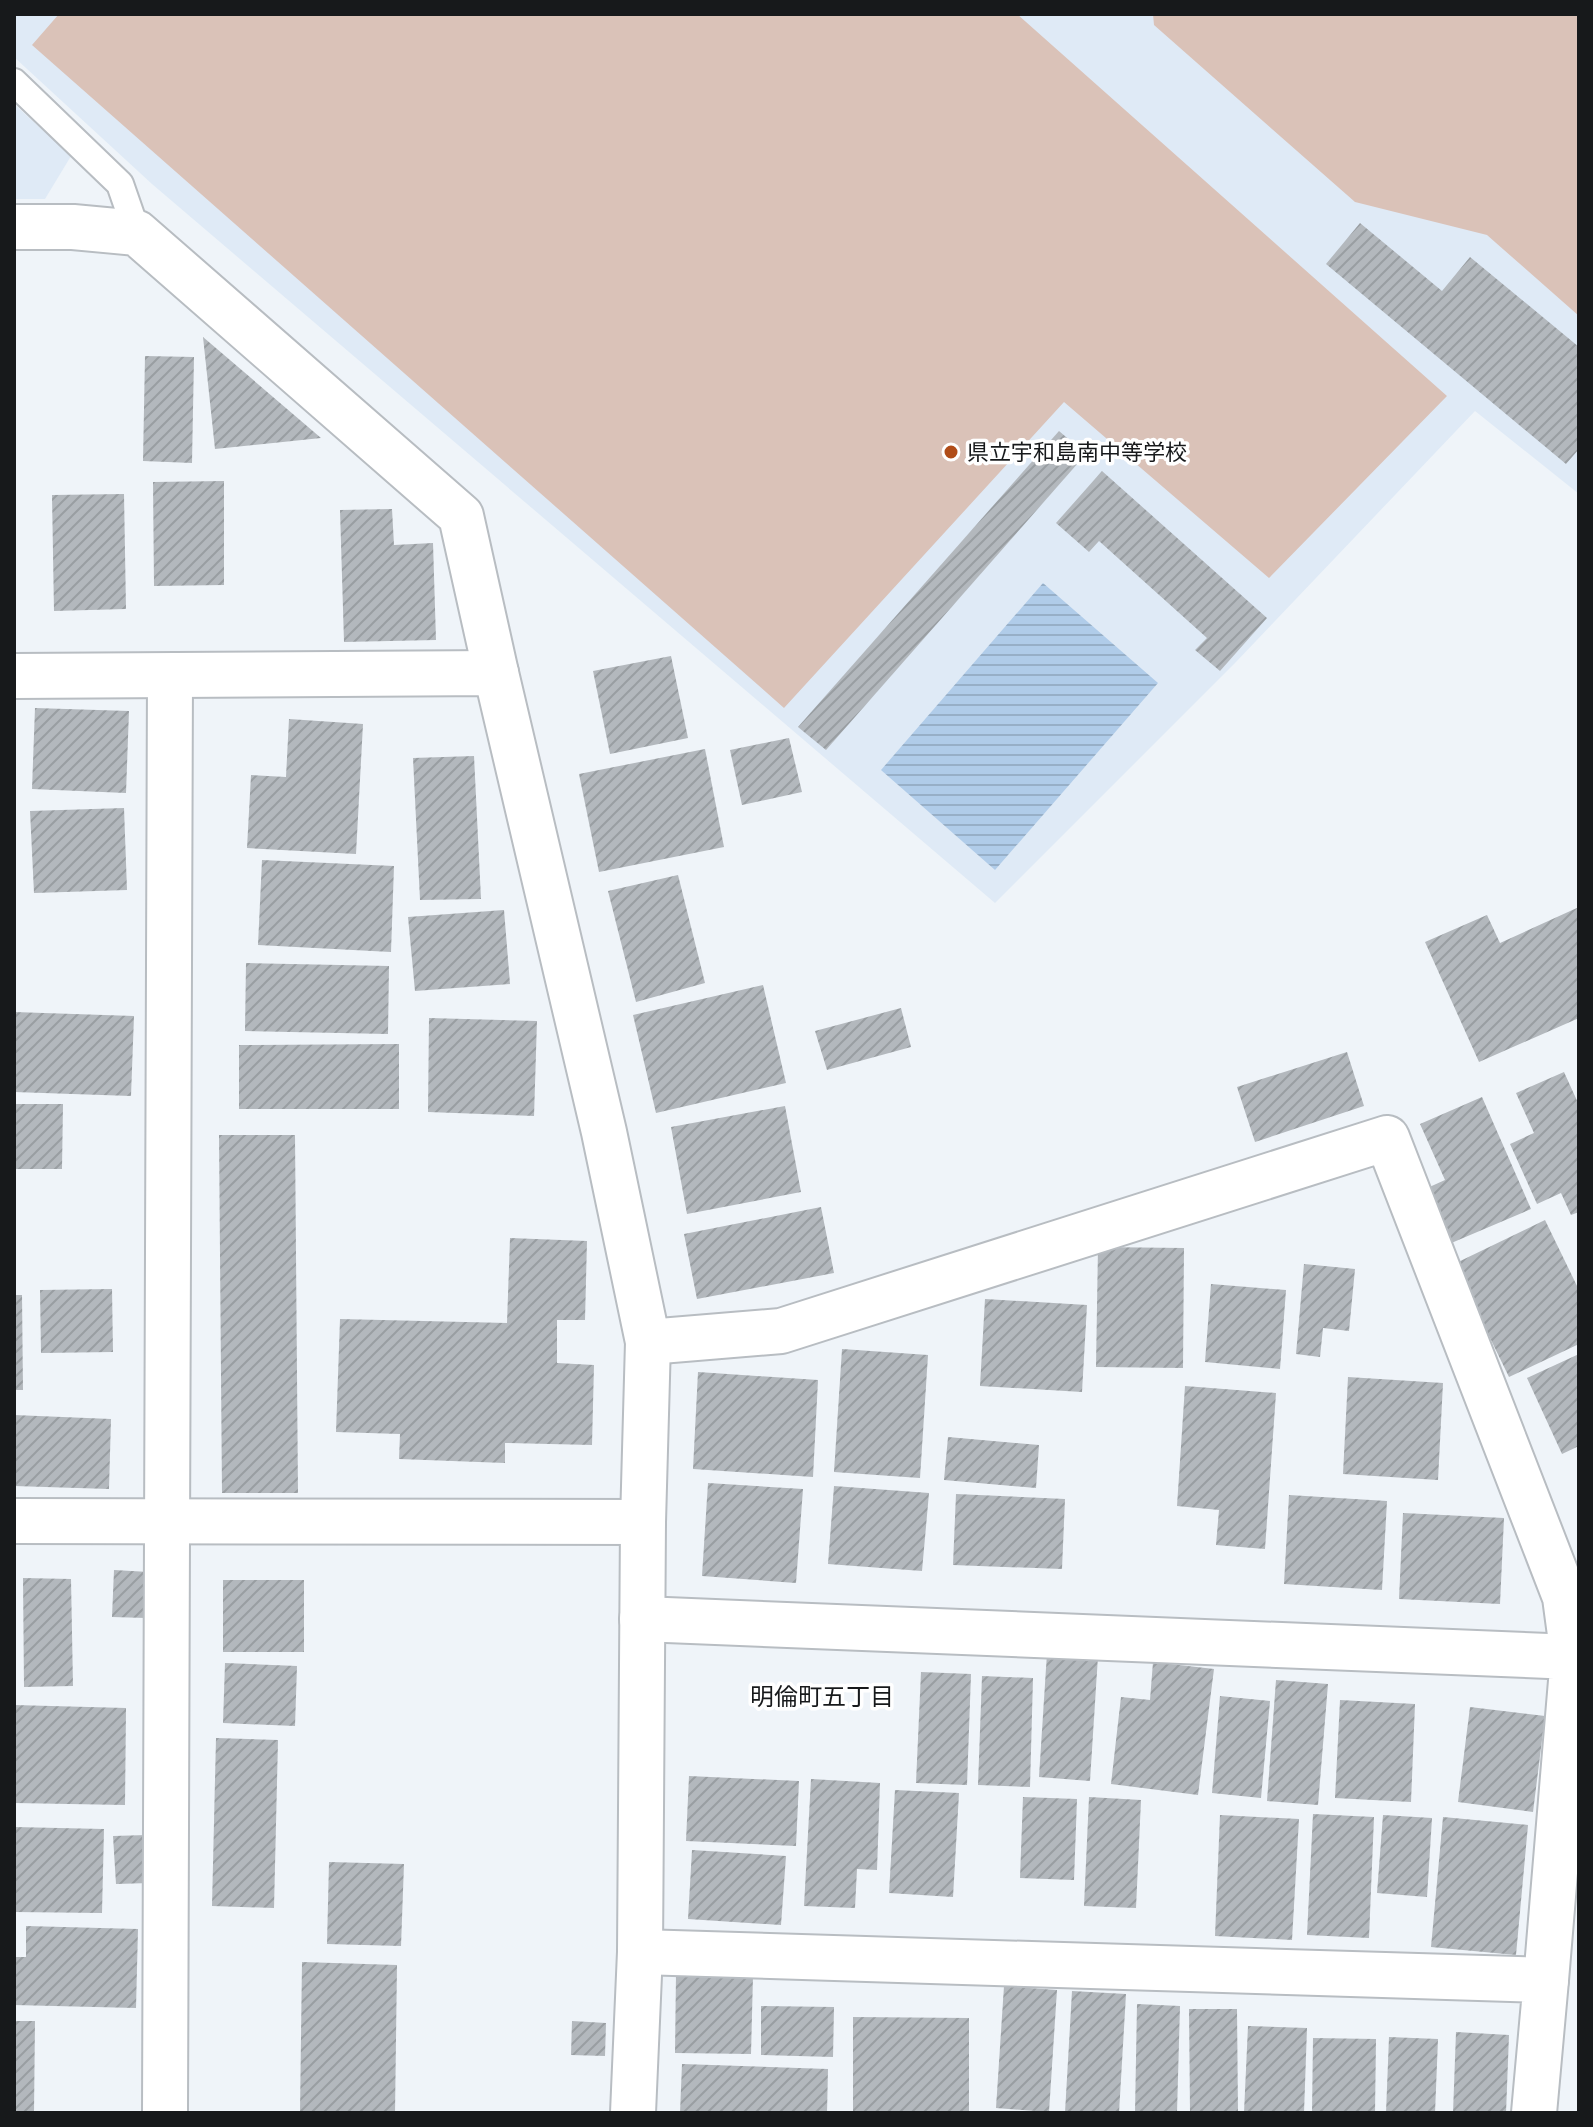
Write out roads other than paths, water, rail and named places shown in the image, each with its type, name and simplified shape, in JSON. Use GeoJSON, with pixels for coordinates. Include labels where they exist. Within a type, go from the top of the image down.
{"type":"FeatureCollection","features":[{"type":"Feature","properties":{"kind":"street"},"geometry":{"type":"LineString","coordinates":[[14,227],[73,227],[137,233],[461,516],[604,1132],[648,1342],[643,1522],[640,1952],[633,2113]]}},
{"type":"Feature","properties":{"kind":"street"},"geometry":{"type":"LineString","coordinates":[[14,676],[496,673]]}},
{"type":"Feature","properties":{"kind":"street"},"geometry":{"type":"LineString","coordinates":[[165,2113],[170,677]]}},
{"type":"Feature","properties":{"kind":"street"},"geometry":{"type":"LineString","coordinates":[[648,1342],[781,1331],[1387,1138],[1565,1597],[1573,1657],[1534,2113]]}},
{"type":"Feature","properties":{"kind":"street"},"geometry":{"type":"LineString","coordinates":[[14,1521],[643,1522]]}},
{"type":"Feature","properties":{"kind":"street"},"geometry":{"type":"LineString","coordinates":[[642,1619],[1573,1657]]}},
{"type":"Feature","properties":{"kind":"street"},"geometry":{"type":"LineString","coordinates":[[640,1952],[1546,1980]]}},
{"type":"Feature","properties":{"kind":"lane"},"geometry":{"type":"LineString","coordinates":[[14,82],[120,184],[137,233]]}},
{"type":"Feature","properties":{"kind":"water"},"geometry":{"type":"Polygon","coordinates":[[[1043,583],[1158,683],[995,870],[881,770],[1043,583]]]}},
{"type":"Feature","properties":{"kind":"place","name":"県立宇和島南中等学校"},"geometry":{"type":"Point","coordinates":[951,452]}},
{"type":"Feature","properties":{"kind":"district","name":"明倫町五丁目"},"geometry":{"type":"Point","coordinates":[822,1696]}}]}
